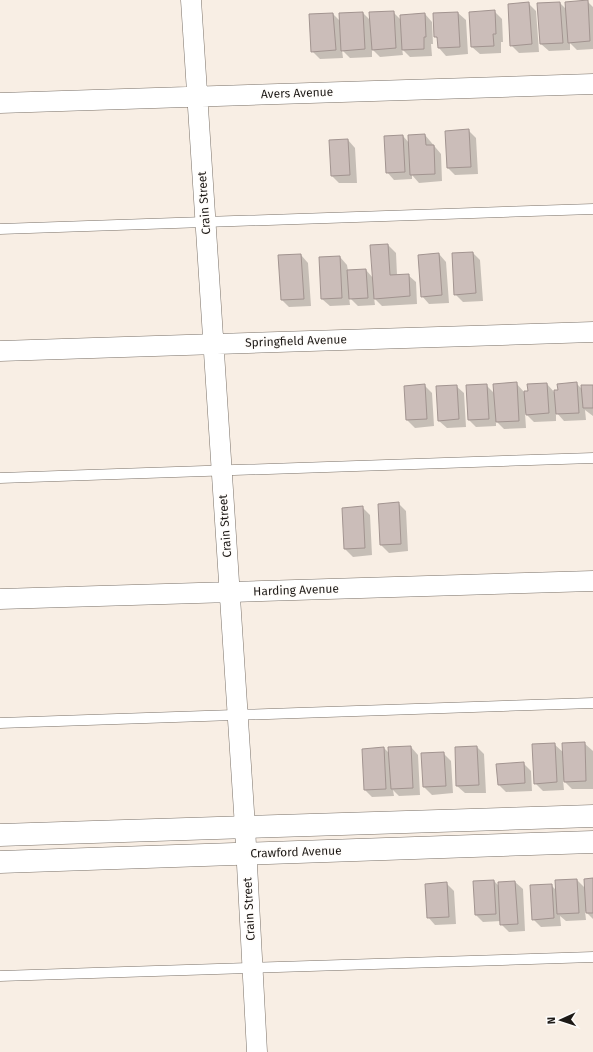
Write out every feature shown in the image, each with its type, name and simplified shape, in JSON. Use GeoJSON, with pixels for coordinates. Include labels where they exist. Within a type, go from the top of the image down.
{"type":"FeatureCollection","features":[{"type":"Feature","properties":{"kind":"main road"},"geometry":{"type":"LineString","coordinates":[[0,835],[593,816]]}},
{"type":"Feature","properties":{"kind":"main road","name":"Crawford Avenue"},"geometry":{"type":"LineString","coordinates":[[0,862],[593,842]]}},
{"type":"Feature","properties":{"kind":"street","name":"Crain Street"},"geometry":{"type":"LineString","coordinates":[[191,0],[238,714],[257,1052]]}},
{"type":"Feature","properties":{"kind":"street","name":"Avers Avenue"},"geometry":{"type":"LineString","coordinates":[[0,103],[593,84]]}},
{"type":"Feature","properties":{"kind":"street","name":"Springfield Avenue"},"geometry":{"type":"LineString","coordinates":[[0,351],[593,332]]}},
{"type":"Feature","properties":{"kind":"street","name":"Harding Avenue"},"geometry":{"type":"LineString","coordinates":[[0,599],[593,581]]}},
{"type":"Feature","properties":{"kind":"lane"},"geometry":{"type":"LineString","coordinates":[[0,229],[593,209]]}},
{"type":"Feature","properties":{"kind":"lane"},"geometry":{"type":"LineString","coordinates":[[0,478],[593,458]]}},
{"type":"Feature","properties":{"kind":"lane"},"geometry":{"type":"LineString","coordinates":[[0,723],[593,703]]}},
{"type":"Feature","properties":{"kind":"lane"},"geometry":{"type":"LineString","coordinates":[[0,976],[593,957]]}},
{"type":"Feature","properties":{"kind":"building"},"geometry":{"type":"Polygon","coordinates":[[[588,0],[590,41],[568,43],[565,2],[588,0]]]}},
{"type":"Feature","properties":{"kind":"building"},"geometry":{"type":"Polygon","coordinates":[[[529,2],[532,44],[510,46],[508,4],[529,2]]]}},
{"type":"Feature","properties":{"kind":"building"},"geometry":{"type":"Polygon","coordinates":[[[560,2],[563,43],[540,44],[537,3],[560,2]]]}},
{"type":"Feature","properties":{"kind":"building"},"geometry":{"type":"Polygon","coordinates":[[[495,10],[496,34],[493,34],[494,46],[471,47],[469,12],[495,10]]]}},
{"type":"Feature","properties":{"kind":"building"},"geometry":{"type":"Polygon","coordinates":[[[394,11],[396,48],[372,50],[369,12],[394,11]]]}},
{"type":"Feature","properties":{"kind":"building"},"geometry":{"type":"Polygon","coordinates":[[[363,12],[365,49],[341,51],[339,13],[363,12]]]}},
{"type":"Feature","properties":{"kind":"building"},"geometry":{"type":"Polygon","coordinates":[[[458,12],[460,47],[438,48],[437,37],[434,37],[433,13],[458,12]]]}},
{"type":"Feature","properties":{"kind":"building"},"geometry":{"type":"Polygon","coordinates":[[[333,13],[336,50],[311,52],[309,14],[333,13]]]}},
{"type":"Feature","properties":{"kind":"building"},"geometry":{"type":"Polygon","coordinates":[[[425,13],[426,37],[424,37],[424,49],[402,50],[400,15],[425,13]]]}},
{"type":"Feature","properties":{"kind":"building"},"geometry":{"type":"Polygon","coordinates":[[[469,129],[471,167],[447,168],[445,131],[469,129]]]}},
{"type":"Feature","properties":{"kind":"building"},"geometry":{"type":"Polygon","coordinates":[[[425,134],[426,145],[434,145],[435,174],[410,175],[408,135],[425,134]]]}},
{"type":"Feature","properties":{"kind":"building"},"geometry":{"type":"Polygon","coordinates":[[[403,135],[405,172],[386,173],[384,136],[403,135]]]}},
{"type":"Feature","properties":{"kind":"building"},"geometry":{"type":"Polygon","coordinates":[[[348,139],[350,175],[331,176],[329,140],[348,139]]]}},
{"type":"Feature","properties":{"kind":"building"},"geometry":{"type":"Polygon","coordinates":[[[388,244],[390,275],[409,274],[410,296],[374,299],[370,245],[388,244]]]}},
{"type":"Feature","properties":{"kind":"building"},"geometry":{"type":"Polygon","coordinates":[[[473,252],[476,293],[454,295],[452,253],[473,252]]]}},
{"type":"Feature","properties":{"kind":"building"},"geometry":{"type":"Polygon","coordinates":[[[439,253],[442,295],[421,297],[418,255],[439,253]]]}},
{"type":"Feature","properties":{"kind":"building"},"geometry":{"type":"Polygon","coordinates":[[[301,254],[304,299],[281,300],[278,255],[301,254]]]}},
{"type":"Feature","properties":{"kind":"building"},"geometry":{"type":"Polygon","coordinates":[[[340,256],[342,298],[321,299],[319,257],[340,256]]]}},
{"type":"Feature","properties":{"kind":"building"},"geometry":{"type":"Polygon","coordinates":[[[366,269],[368,298],[349,299],[347,270],[366,269]]]}},
{"type":"Feature","properties":{"kind":"building"},"geometry":{"type":"Polygon","coordinates":[[[517,382],[519,421],[496,422],[493,384],[517,382]]]}},
{"type":"Feature","properties":{"kind":"building"},"geometry":{"type":"Polygon","coordinates":[[[577,382],[579,413],[556,414],[554,390],[558,390],[557,384],[577,382]]]}},
{"type":"Feature","properties":{"kind":"building"},"geometry":{"type":"Polygon","coordinates":[[[547,383],[549,413],[526,415],[524,391],[528,391],[527,384],[547,383]]]}},
{"type":"Feature","properties":{"kind":"building"},"geometry":{"type":"Polygon","coordinates":[[[425,384],[427,419],[406,420],[404,386],[425,384]]]}},
{"type":"Feature","properties":{"kind":"building"},"geometry":{"type":"Polygon","coordinates":[[[487,384],[489,419],[468,420],[466,385],[487,384]]]}},
{"type":"Feature","properties":{"kind":"building"},"geometry":{"type":"Polygon","coordinates":[[[457,385],[459,419],[438,421],[436,386],[457,385]]]}},
{"type":"Feature","properties":{"kind":"building"},"geometry":{"type":"Polygon","coordinates":[[[581,385],[593,385],[593,408],[583,408],[581,385]]]}},
{"type":"Feature","properties":{"kind":"building"},"geometry":{"type":"Polygon","coordinates":[[[399,502],[401,544],[380,545],[378,504],[399,502]]]}},
{"type":"Feature","properties":{"kind":"building"},"geometry":{"type":"Polygon","coordinates":[[[363,506],[365,548],[344,549],[342,508],[363,506]]]}},
{"type":"Feature","properties":{"kind":"building"},"geometry":{"type":"Polygon","coordinates":[[[585,742],[586,781],[564,782],[562,743],[585,742]]]}},
{"type":"Feature","properties":{"kind":"building"},"geometry":{"type":"Polygon","coordinates":[[[555,743],[557,782],[534,784],[532,744],[555,743]]]}},
{"type":"Feature","properties":{"kind":"building"},"geometry":{"type":"Polygon","coordinates":[[[411,746],[413,788],[391,789],[388,747],[411,746]]]}},
{"type":"Feature","properties":{"kind":"building"},"geometry":{"type":"Polygon","coordinates":[[[477,746],[479,785],[456,786],[455,747],[477,746]]]}},
{"type":"Feature","properties":{"kind":"building"},"geometry":{"type":"Polygon","coordinates":[[[384,747],[386,789],[364,790],[362,749],[384,747]]]}},
{"type":"Feature","properties":{"kind":"building"},"geometry":{"type":"Polygon","coordinates":[[[444,752],[446,786],[423,787],[421,753],[444,752]]]}},
{"type":"Feature","properties":{"kind":"building"},"geometry":{"type":"Polygon","coordinates":[[[524,762],[525,783],[498,785],[496,764],[524,762]]]}},
{"type":"Feature","properties":{"kind":"building"},"geometry":{"type":"Polygon","coordinates":[[[593,878],[593,913],[586,913],[584,879],[593,878]]]}},
{"type":"Feature","properties":{"kind":"building"},"geometry":{"type":"Polygon","coordinates":[[[577,879],[579,913],[557,914],[555,880],[577,879]]]}},
{"type":"Feature","properties":{"kind":"building"},"geometry":{"type":"Polygon","coordinates":[[[494,880],[496,914],[475,915],[473,881],[494,880]]]}},
{"type":"Feature","properties":{"kind":"building"},"geometry":{"type":"Polygon","coordinates":[[[515,881],[518,924],[500,925],[498,882],[515,881]]]}},
{"type":"Feature","properties":{"kind":"building"},"geometry":{"type":"Polygon","coordinates":[[[447,882],[449,917],[427,918],[425,884],[447,882]]]}},
{"type":"Feature","properties":{"kind":"building"},"geometry":{"type":"Polygon","coordinates":[[[552,884],[554,918],[532,920],[530,885],[552,884]]]}}]}
